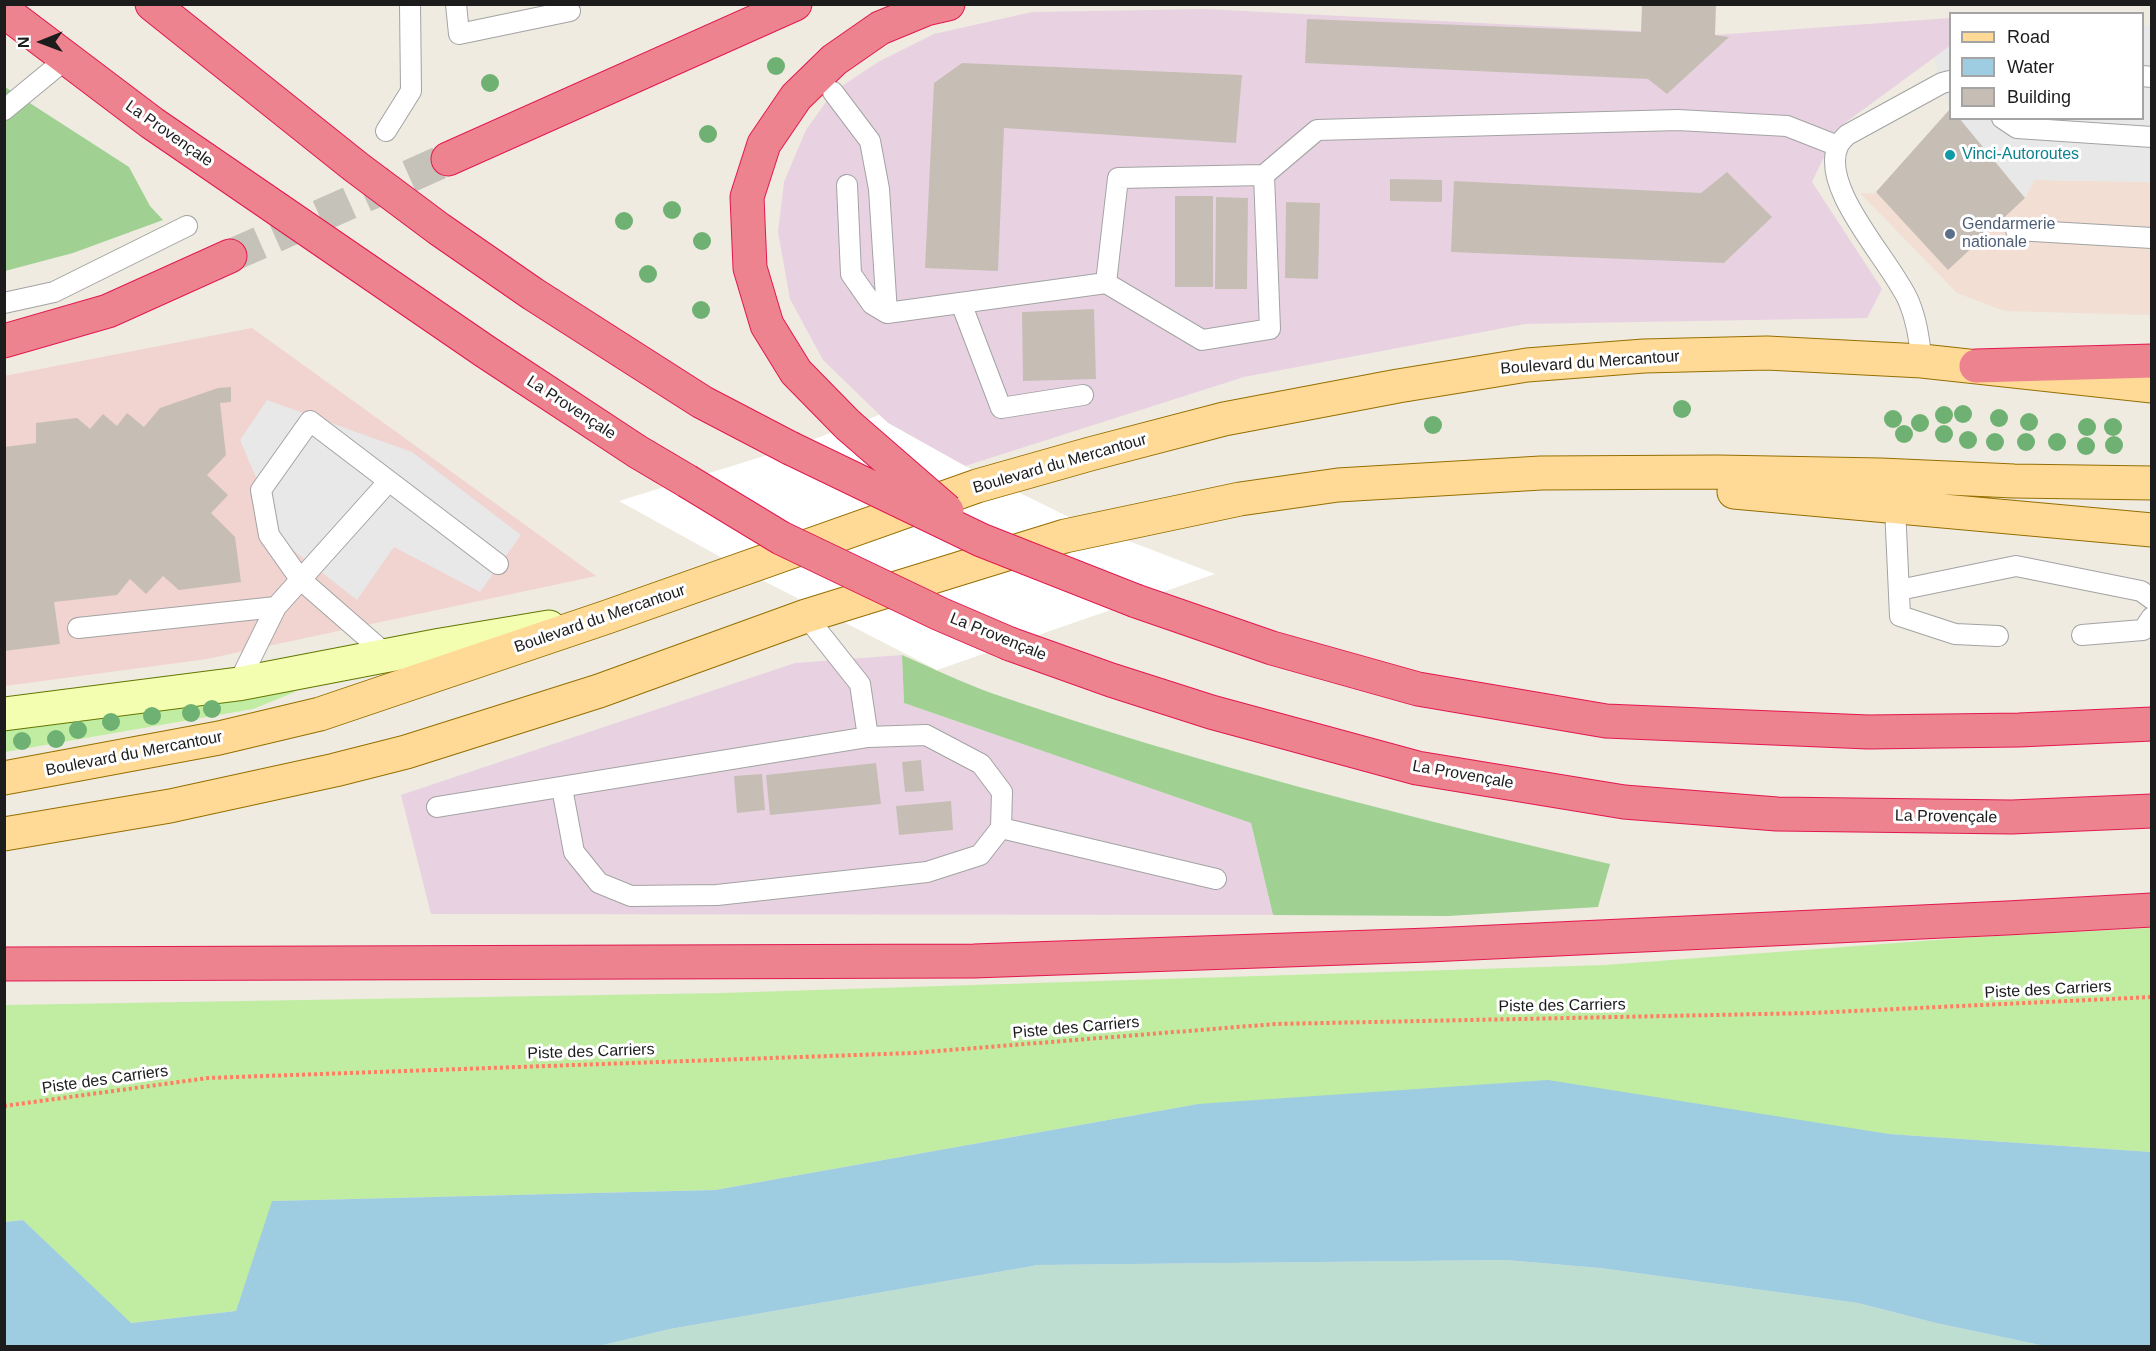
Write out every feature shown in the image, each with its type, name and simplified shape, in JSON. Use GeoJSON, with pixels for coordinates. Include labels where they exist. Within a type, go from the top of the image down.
{"type":"FeatureCollection","features":[{"type":"Feature","properties":{"kind":"highway"},"geometry":{"type":"LineString","coordinates":[[152,4],[439,229],[532,294],[702,402],[790,448],[981,540],[1136,601],[1272,648],[1418,689],[1606,721],[1868,732],[2019,730],[2151,724]]}},
{"type":"Feature","properties":{"kind":"highway"},"geometry":{"type":"LineString","coordinates":[[448,159],[795,4]]}},
{"type":"Feature","properties":{"kind":"highway"},"geometry":{"type":"LineString","coordinates":[[948,4],[926,9],[880,28],[834,60],[796,97],[764,144],[747,197],[750,268],[767,325],[796,372],[848,425],[981,540]]}},
{"type":"Feature","properties":{"kind":"highway","name":"La Provençale"},"geometry":{"type":"LineString","coordinates":[[4,11],[152,123],[486,352],[629,446],[782,538],[940,614],[1010,644],[1211,712],[1417,768],[1624,801],[1777,814],[2012,818],[2151,811]]}},
{"type":"Feature","properties":{"kind":"highway"},"geometry":{"type":"LineString","coordinates":[[4,341],[108,310],[230,256]]}},
{"type":"Feature","properties":{"kind":"highway"},"geometry":{"type":"LineString","coordinates":[[1976,366],[2151,361]]}},
{"type":"Feature","properties":{"kind":"highway"},"geometry":{"type":"LineString","coordinates":[[4,964],[974,961],[1441,944],[2151,910]]}},
{"type":"Feature","properties":{"kind":"main road","name":"Boulevard du Mercantour"},"geometry":{"type":"LineString","coordinates":[[4,778],[219,738],[320,714],[607,617],[977,486],[1224,419],[1398,386],[1527,364],[1644,356],[1767,353],[1922,361],[2151,386]]}},
{"type":"Feature","properties":{"kind":"main road"},"geometry":{"type":"LineString","coordinates":[[4,834],[170,806],[406,753],[599,691],[806,616],[1065,536],[1239,499],[1338,485],[1541,473],[1730,472],[1881,475],[2014,482],[2151,483]]}},
{"type":"Feature","properties":{"kind":"main road"},"geometry":{"type":"LineString","coordinates":[[1541,473],[2151,531]]}},
{"type":"Feature","properties":{"kind":"street"},"geometry":{"type":"LineString","coordinates":[[4,714],[238,684],[387,655],[607,617]]}},
{"type":"Feature","properties":{"kind":"lane"},"geometry":{"type":"LineString","coordinates":[[386,131],[411,91],[410,4]]}},
{"type":"Feature","properties":{"kind":"lane"},"geometry":{"type":"LineString","coordinates":[[456,4],[459,34],[570,11]]}},
{"type":"Feature","properties":{"kind":"lane"},"geometry":{"type":"LineString","coordinates":[[4,110],[66,60]]}},
{"type":"Feature","properties":{"kind":"lane"},"geometry":{"type":"LineString","coordinates":[[1922,361],[1918,327],[1909,300],[1844,199],[1835,166],[1838,146],[1847,135],[1949,81]]}},
{"type":"Feature","properties":{"kind":"lane"},"geometry":{"type":"LineString","coordinates":[[832,92],[870,141],[879,189],[887,314]]}},
{"type":"Feature","properties":{"kind":"lane"},"geometry":{"type":"LineString","coordinates":[[1106,283],[1118,178],[1264,175],[1317,130],[1678,120],[1787,126],[1838,146]]}},
{"type":"Feature","properties":{"kind":"lane"},"geometry":{"type":"LineString","coordinates":[[2005,120],[2017,128],[2151,137]]}},
{"type":"Feature","properties":{"kind":"lane"},"geometry":{"type":"LineString","coordinates":[[847,185],[851,274],[872,304],[887,314],[1106,283],[1202,340],[1270,329],[1264,175]]}},
{"type":"Feature","properties":{"kind":"lane"},"geometry":{"type":"LineString","coordinates":[[4,303],[54,292],[187,226]]}},
{"type":"Feature","properties":{"kind":"lane"},"geometry":{"type":"LineString","coordinates":[[2016,230],[2151,238]]}},
{"type":"Feature","properties":{"kind":"lane"},"geometry":{"type":"LineString","coordinates":[[961,303],[1001,408],[1083,395]]}},
{"type":"Feature","properties":{"kind":"lane"},"geometry":{"type":"LineString","coordinates":[[387,655],[300,579],[269,535],[261,490],[310,421],[498,564]]}},
{"type":"Feature","properties":{"kind":"lane"},"geometry":{"type":"LineString","coordinates":[[238,684],[276,607],[389,480]]}},
{"type":"Feature","properties":{"kind":"lane"},"geometry":{"type":"LineString","coordinates":[[1895,507],[1900,616],[1955,634],[1998,636]]}},
{"type":"Feature","properties":{"kind":"lane"},"geometry":{"type":"LineString","coordinates":[[1899,590],[2016,566],[2141,591],[2151,599]]}},
{"type":"Feature","properties":{"kind":"lane"},"geometry":{"type":"LineString","coordinates":[[78,628],[276,607]]}},
{"type":"Feature","properties":{"kind":"lane"},"geometry":{"type":"LineString","coordinates":[[806,616],[860,684],[868,737]]}},
{"type":"Feature","properties":{"kind":"lane"},"geometry":{"type":"LineString","coordinates":[[2082,635],[2143,630],[2151,617]]}},
{"type":"Feature","properties":{"kind":"lane"},"geometry":{"type":"LineString","coordinates":[[437,807],[868,737],[926,735],[981,764],[1002,792],[1001,828],[980,855],[927,872],[717,895],[631,896],[599,884],[574,852],[562,788]]}},
{"type":"Feature","properties":{"kind":"lane"},"geometry":{"type":"LineString","coordinates":[[1001,828],[1216,879]]}},
{"type":"Feature","properties":{"kind":"path","name":"Piste des Carriers"},"geometry":{"type":"LineString","coordinates":[[4,1106],[208,1078],[913,1053],[1275,1024],[1811,1013],[2151,997]]}},
{"type":"Feature","properties":{"kind":"shaded area"},"geometry":{"type":"Polygon","coordinates":[[[1205,9],[1715,35],[1949,18],[1949,47],[1838,128],[1812,182],[1882,289],[1867,318],[1525,324],[1244,377],[965,466],[888,423],[823,360],[790,299],[778,232],[784,182],[806,130],[833,92],[878,62],[934,34],[1032,12],[1205,9]]]}},
{"type":"Feature","properties":{"kind":"shaded area"},"geometry":{"type":"Polygon","coordinates":[[[2144,25],[2151,26],[2151,182],[2034,180],[2025,198],[1960,120],[2144,120],[2144,25]]]}},
{"type":"Feature","properties":{"kind":"shaded area"},"geometry":{"type":"Polygon","coordinates":[[[1949,47],[1949,105],[1934,58],[1949,47]]]}},
{"type":"Feature","properties":{"kind":"shaded area"},"geometry":{"type":"Polygon","coordinates":[[[2034,180],[2151,182],[2151,315],[2005,311],[1957,293],[1860,193],[2025,198],[2034,180]]]}},
{"type":"Feature","properties":{"kind":"shaded area"},"geometry":{"type":"Polygon","coordinates":[[[252,328],[596,576],[207,659],[5,686],[4,376],[252,328]]]}},
{"type":"Feature","properties":{"kind":"shaded area"},"geometry":{"type":"Polygon","coordinates":[[[267,400],[412,452],[521,535],[480,592],[394,547],[357,600],[284,543],[240,440],[267,400]]]}},
{"type":"Feature","properties":{"kind":"shaded area"},"geometry":{"type":"Polygon","coordinates":[[[902,655],[904,703],[1251,823],[1273,915],[431,914],[401,795],[795,663],[902,655]]]}},
{"type":"Feature","properties":{"kind":"green space"},"geometry":{"type":"Polygon","coordinates":[[[5,87],[129,167],[150,206],[163,220],[73,253],[5,271],[5,87]]]}},
{"type":"Feature","properties":{"kind":"green space"},"geometry":{"type":"Polygon","coordinates":[[[902,655],[994,694],[1146,743],[1299,787],[1610,864],[1598,907],[1448,916],[1273,915],[1251,823],[904,703],[902,655]]]}},
{"type":"Feature","properties":{"kind":"green space"},"geometry":{"type":"Polygon","coordinates":[[[289,687],[295,692],[253,709],[5,752],[4,725],[289,687]]]}},
{"type":"Feature","properties":{"kind":"green space"},"geometry":{"type":"Polygon","coordinates":[[[2151,928],[2151,1152],[1889,1134],[1198,1104],[715,1190],[273,1201],[236,1311],[130,1323],[23,1220],[5,1222],[4,1005],[721,993],[1605,965],[1975,937],[2151,928]]]}},
{"type":"Feature","properties":{"kind":"green space"},"geometry":{"type":"Polygon","coordinates":[[[1506,1260],[1600,1268],[1858,1303],[1936,1323],[2045,1346],[599,1346],[670,1329],[1038,1265],[1506,1260]]]}},
{"type":"Feature","properties":{"kind":"water"},"geometry":{"type":"Polygon","coordinates":[[[1548,1080],[1889,1134],[2151,1152],[2151,1346],[2045,1346],[1936,1323],[1858,1303],[1600,1268],[1506,1260],[1038,1265],[670,1329],[599,1346],[5,1346],[5,1222],[23,1220],[131,1323],[236,1311],[272,1201],[715,1190],[1198,1104],[1548,1080]]]}},
{"type":"Feature","properties":{"kind":"pier"},"geometry":{"type":"Polygon","coordinates":[[[879,415],[888,423],[965,466],[1079,522],[1215,574],[937,670],[766,582],[619,501],[790,448],[879,415]]]}},
{"type":"Feature","properties":{"kind":"building"},"geometry":{"type":"Polygon","coordinates":[[[1642,4],[1716,4],[1715,35],[1729,37],[1667,94],[1648,79],[1305,63],[1307,19],[1641,32],[1642,4]]]}},
{"type":"Feature","properties":{"kind":"building"},"geometry":{"type":"Polygon","coordinates":[[[962,63],[1242,75],[1236,143],[1004,128],[998,271],[925,268],[934,83],[962,63]]]}},
{"type":"Feature","properties":{"kind":"building"},"geometry":{"type":"Polygon","coordinates":[[[1949,110],[1949,120],[1961,120],[2025,198],[1948,270],[1876,192],[1949,110]]]}},
{"type":"Feature","properties":{"kind":"building"},"geometry":{"type":"Polygon","coordinates":[[[1727,172],[1772,217],[1724,263],[1451,252],[1454,181],[1701,193],[1727,172]]]}},
{"type":"Feature","properties":{"kind":"building"},"geometry":{"type":"Polygon","coordinates":[[[1390,179],[1442,180],[1442,202],[1390,201],[1390,179]]]}},
{"type":"Feature","properties":{"kind":"building"},"geometry":{"type":"Polygon","coordinates":[[[1175,196],[1213,196],[1213,287],[1175,287],[1175,196]]]}},
{"type":"Feature","properties":{"kind":"building"},"geometry":{"type":"Polygon","coordinates":[[[1216,197],[1248,198],[1247,289],[1215,289],[1216,197]]]}},
{"type":"Feature","properties":{"kind":"building"},"geometry":{"type":"Polygon","coordinates":[[[1286,202],[1320,203],[1318,279],[1285,278],[1286,202]]]}},
{"type":"Feature","properties":{"kind":"building"},"geometry":{"type":"Polygon","coordinates":[[[1094,309],[1096,379],[1023,381],[1022,312],[1094,309]]]}},
{"type":"Feature","properties":{"kind":"building"},"geometry":{"type":"Polygon","coordinates":[[[231,387],[231,402],[220,403],[226,455],[207,475],[228,495],[211,513],[235,537],[241,582],[179,590],[163,576],[146,594],[130,579],[117,595],[54,602],[60,644],[4,651],[4,447],[36,443],[36,423],[77,418],[90,429],[103,414],[117,426],[127,413],[144,427],[160,408],[218,388],[231,387]]]}},
{"type":"Feature","properties":{"kind":"building"},"geometry":{"type":"Polygon","coordinates":[[[921,760],[924,791],[905,792],[902,762],[921,760]]]}},
{"type":"Feature","properties":{"kind":"building"},"geometry":{"type":"Polygon","coordinates":[[[876,763],[881,804],[770,815],[766,775],[876,763]]]}},
{"type":"Feature","properties":{"kind":"building"},"geometry":{"type":"Polygon","coordinates":[[[762,774],[765,810],[737,813],[734,776],[762,774]]]}},
{"type":"Feature","properties":{"kind":"building"},"geometry":{"type":"Polygon","coordinates":[[[951,801],[953,830],[899,835],[896,806],[951,801]]]}},
{"type":"Feature","properties":{"kind":"tunnel"},"geometry":{"type":"LineString","coordinates":[[230,256],[448,159]]}},
{"type":"Feature","properties":{"kind":"place","name":"Vinci-Autoroutes"},"geometry":{"type":"Point","coordinates":[1950,155]}},
{"type":"Feature","properties":{"kind":"place","name":"Gendarmerie nationale"},"geometry":{"type":"Point","coordinates":[1950,234]}}]}
